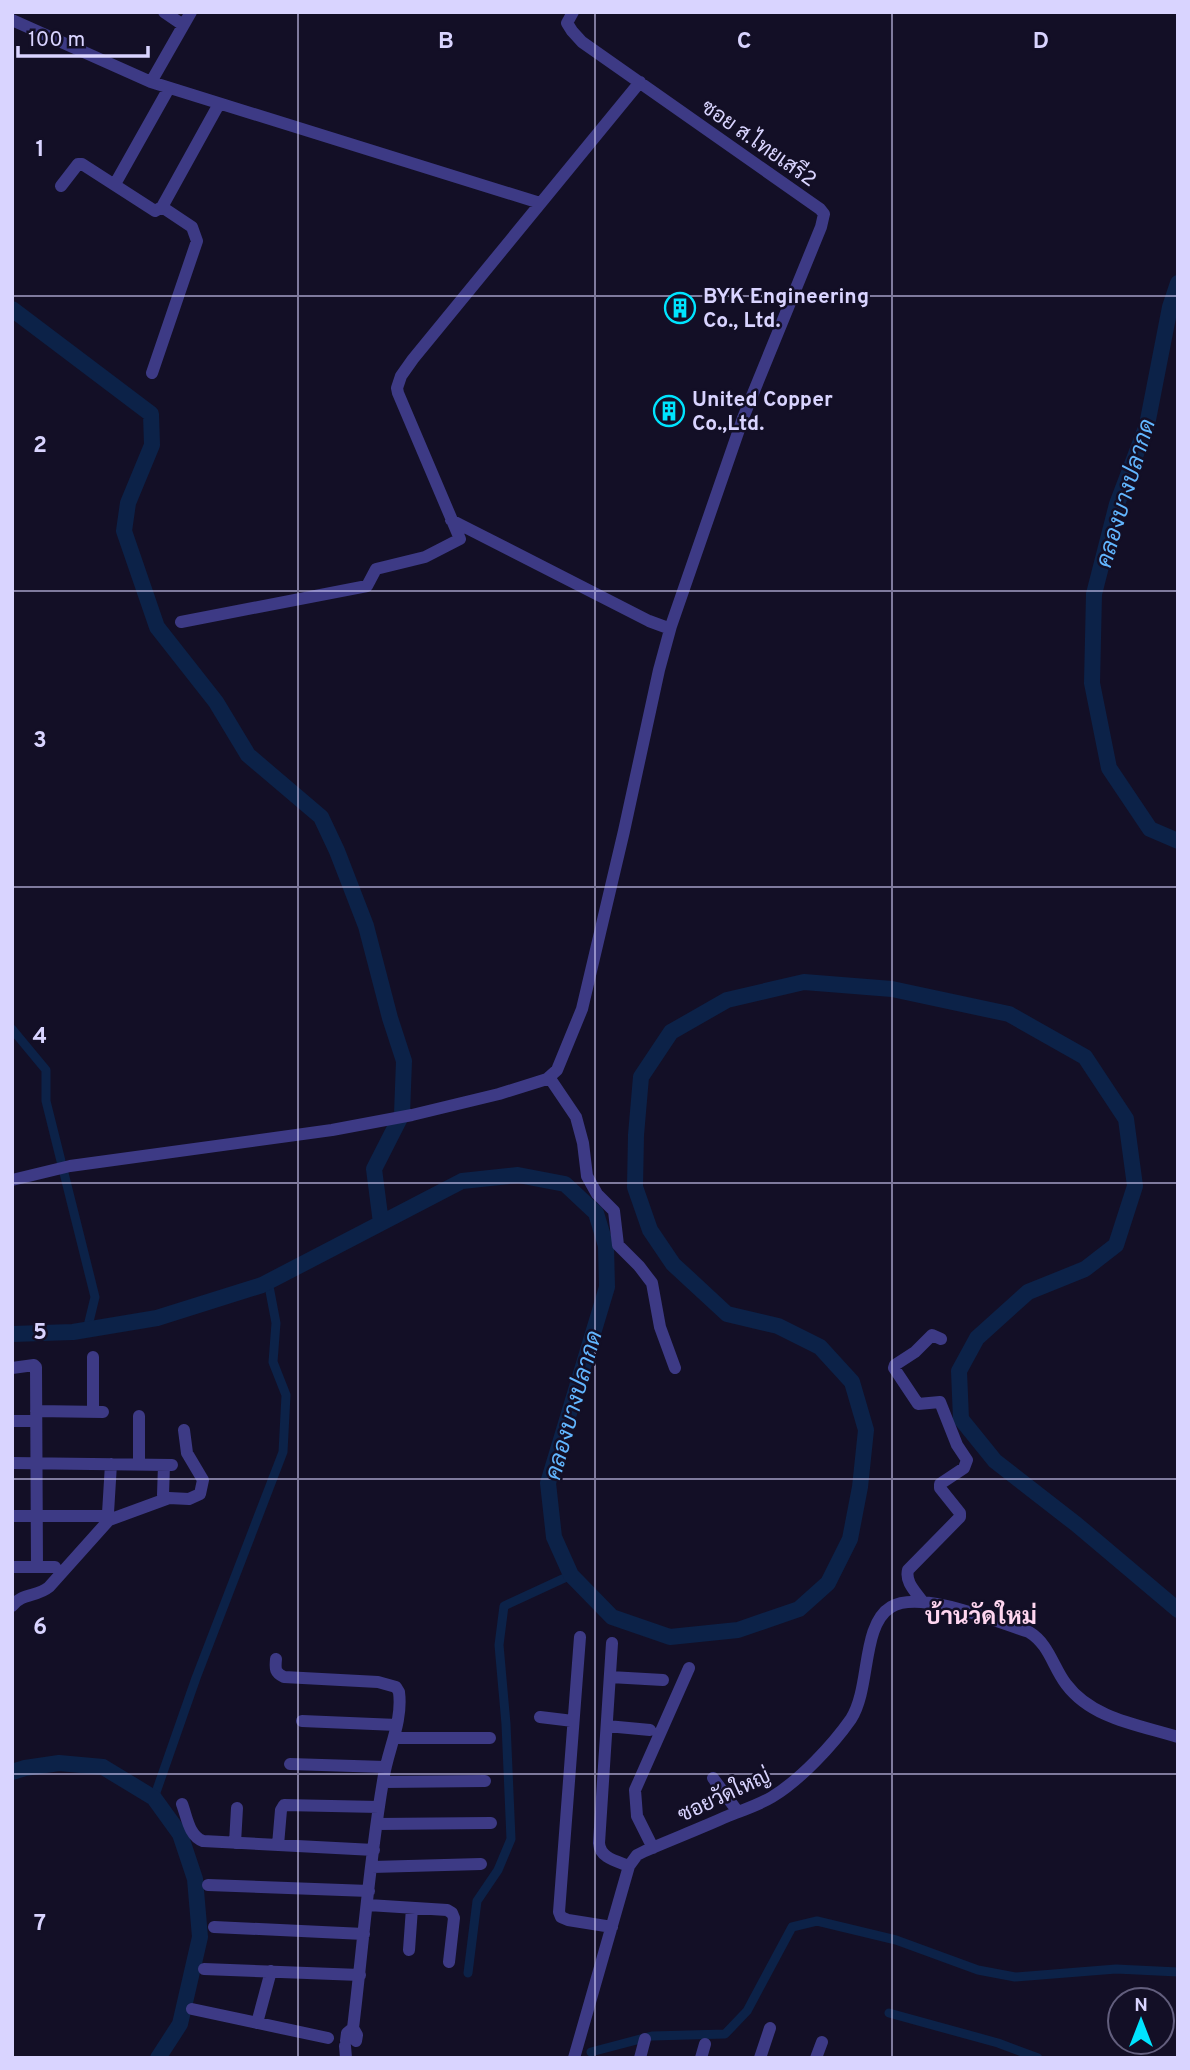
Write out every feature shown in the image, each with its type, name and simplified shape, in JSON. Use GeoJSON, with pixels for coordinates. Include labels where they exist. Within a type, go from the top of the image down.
{"type":"FeatureCollection","features":[{"type":"Feature","properties":{"kind":"street"},"geometry":{"type":"LineString","coordinates":[[163,12],[183,25]]}},
{"type":"Feature","properties":{"kind":"street"},"geometry":{"type":"LineString","coordinates":[[151,82],[191,12]]}},
{"type":"Feature","properties":{"kind":"street","name":"ซอย ส.ไทยเสรี2"},"geometry":{"type":"LineString","coordinates":[[573,12],[567,23],[582,41],[824,214],[821,228],[743,418],[671,626]]}},
{"type":"Feature","properties":{"kind":"street"},"geometry":{"type":"LineString","coordinates":[[12,20],[151,82],[540,203]]}},
{"type":"Feature","properties":{"kind":"street"},"geometry":{"type":"LineString","coordinates":[[181,622],[367,586],[376,569],[425,557],[460,539],[398,393],[398,382],[408,366],[640,82]]}},
{"type":"Feature","properties":{"kind":"street"},"geometry":{"type":"LineString","coordinates":[[115,184],[169,88]]}},
{"type":"Feature","properties":{"kind":"street"},"geometry":{"type":"LineString","coordinates":[[61,186],[78,164],[82,164],[155,211],[162,207],[219,104]]}},
{"type":"Feature","properties":{"kind":"street"},"geometry":{"type":"LineString","coordinates":[[152,373],[197,240],[192,227],[162,207]]}},
{"type":"Feature","properties":{"kind":"street"},"geometry":{"type":"LineString","coordinates":[[12,1180],[70,1166],[287,1136],[412,1115],[499,1094],[549,1077],[557,1070],[582,1009],[671,626],[668,628],[649,621],[451,520]]}},
{"type":"Feature","properties":{"kind":"street"},"geometry":{"type":"LineString","coordinates":[[549,1077],[576,1117],[583,1143],[587,1176],[597,1194],[614,1211],[618,1245],[652,1283],[660,1327],[676,1368]]}},
{"type":"Feature","properties":{"kind":"street"},"geometry":{"type":"LineString","coordinates":[[922,1601],[909,1583],[908,1570],[960,1517],[940,1484],[967,1464],[940,1402],[918,1404],[894,1368],[932,1335],[941,1339]]}},
{"type":"Feature","properties":{"kind":"street"},"geometry":{"type":"LineString","coordinates":[[12,1421],[36,1416],[98,1412],[93,1357]]}},
{"type":"Feature","properties":{"kind":"street"},"geometry":{"type":"LineString","coordinates":[[12,1368],[36,1367],[37,1567]]}},
{"type":"Feature","properties":{"kind":"street"},"geometry":{"type":"LineString","coordinates":[[139,1416],[139,1464]]}},
{"type":"Feature","properties":{"kind":"street"},"geometry":{"type":"LineString","coordinates":[[12,1606],[22,1597],[37,1594],[49,1587],[109,1520],[169,1498],[189,1499],[200,1494],[203,1480],[187,1452],[184,1430]]}},
{"type":"Feature","properties":{"kind":"street"},"geometry":{"type":"LineString","coordinates":[[12,1463],[168,1465],[163,1495]]}},
{"type":"Feature","properties":{"kind":"street"},"geometry":{"type":"LineString","coordinates":[[12,1516],[103,1516],[108,1513],[111,1464]]}},
{"type":"Feature","properties":{"kind":"street"},"geometry":{"type":"LineString","coordinates":[[12,1567],[55,1567]]}},
{"type":"Feature","properties":{"kind":"street","name":"ซอยวัดใหญ่"},"geometry":{"type":"LineString","coordinates":[[629,1866],[637,1855],[770,1799],[789,1786],[813,1763],[851,1718],[858,1703],[872,1630],[882,1614],[905,1601],[938,1604],[1029,1632],[1045,1646],[1065,1683],[1091,1708],[1114,1718],[1178,1737]]}},
{"type":"Feature","properties":{"kind":"street"},"geometry":{"type":"LineString","coordinates":[[580,1637],[558,1912],[568,1920],[612,1927]]}},
{"type":"Feature","properties":{"kind":"street"},"geometry":{"type":"LineString","coordinates":[[574,2058],[629,1866],[600,1852],[612,1643]]}},
{"type":"Feature","properties":{"kind":"street"},"geometry":{"type":"LineString","coordinates":[[276,1659],[275,1670],[284,1677],[378,1682],[396,1687],[400,1697],[396,1732],[385,1768],[379,1807],[351,2045]]}},
{"type":"Feature","properties":{"kind":"street"},"geometry":{"type":"LineString","coordinates":[[653,1848],[637,1816],[635,1790],[689,1668]]}},
{"type":"Feature","properties":{"kind":"street"},"geometry":{"type":"LineString","coordinates":[[610,1677],[663,1680]]}},
{"type":"Feature","properties":{"kind":"street"},"geometry":{"type":"LineString","coordinates":[[540,1717],[573,1721]]}},
{"type":"Feature","properties":{"kind":"street"},"geometry":{"type":"LineString","coordinates":[[302,1721],[396,1732],[490,1738]]}},
{"type":"Feature","properties":{"kind":"street"},"geometry":{"type":"LineString","coordinates":[[607,1726],[650,1730]]}},
{"type":"Feature","properties":{"kind":"street"},"geometry":{"type":"LineString","coordinates":[[290,1764],[385,1768]]}},
{"type":"Feature","properties":{"kind":"street"},"geometry":{"type":"LineString","coordinates":[[713,1778],[738,1812]]}},
{"type":"Feature","properties":{"kind":"street"},"geometry":{"type":"LineString","coordinates":[[383,1782],[485,1781]]}},
{"type":"Feature","properties":{"kind":"street"},"geometry":{"type":"LineString","coordinates":[[182,1804],[196,1838],[203,1841],[374,1850]]}},
{"type":"Feature","properties":{"kind":"street"},"geometry":{"type":"LineString","coordinates":[[278,1845],[281,1810],[284,1805],[379,1807]]}},
{"type":"Feature","properties":{"kind":"street"},"geometry":{"type":"LineString","coordinates":[[235,1843],[237,1808]]}},
{"type":"Feature","properties":{"kind":"street"},"geometry":{"type":"LineString","coordinates":[[377,1824],[491,1823]]}},
{"type":"Feature","properties":{"kind":"street"},"geometry":{"type":"LineString","coordinates":[[372,1867],[481,1864]]}},
{"type":"Feature","properties":{"kind":"street"},"geometry":{"type":"LineString","coordinates":[[208,1885],[369,1891]]}},
{"type":"Feature","properties":{"kind":"street"},"geometry":{"type":"LineString","coordinates":[[368,1905],[447,1910],[452,1913],[454,1918],[449,1962]]}},
{"type":"Feature","properties":{"kind":"street"},"geometry":{"type":"LineString","coordinates":[[409,1950],[412,1908]]}},
{"type":"Feature","properties":{"kind":"street"},"geometry":{"type":"LineString","coordinates":[[214,1927],[364,1934]]}},
{"type":"Feature","properties":{"kind":"street"},"geometry":{"type":"LineString","coordinates":[[204,1969],[359,1975]]}},
{"type":"Feature","properties":{"kind":"street"},"geometry":{"type":"LineString","coordinates":[[257,2023],[271,1971]]}},
{"type":"Feature","properties":{"kind":"street"},"geometry":{"type":"LineString","coordinates":[[192,2009],[328,2038]]}},
{"type":"Feature","properties":{"kind":"street"},"geometry":{"type":"LineString","coordinates":[[760,2058],[770,2028]]}},
{"type":"Feature","properties":{"kind":"street"},"geometry":{"type":"LineString","coordinates":[[640,2058],[645,2039]]}},
{"type":"Feature","properties":{"kind":"street"},"geometry":{"type":"LineString","coordinates":[[816,2058],[822,2042]]}},
{"type":"Feature","properties":{"kind":"street"},"geometry":{"type":"LineString","coordinates":[[701,2058],[705,2044]]}},
{"type":"Feature","properties":{"kind":"waterway","name":"คลองบางปลากด"},"geometry":{"type":"LineString","coordinates":[[1178,283],[1170,307],[1147,425],[1117,504],[1094,594],[1092,683],[1109,768],[1150,829],[1178,841]]}},
{"type":"Feature","properties":{"kind":"waterway"},"geometry":{"type":"LineString","coordinates":[[12,309],[151,414],[152,445],[128,503],[124,531],[157,627],[216,702],[248,755],[321,817],[337,851],[366,926],[404,1061],[402,1114],[374,1169],[381,1223]]}},
{"type":"Feature","properties":{"kind":"waterway","name":"คลองบางปลากด"},"geometry":{"type":"LineString","coordinates":[[12,1334],[73,1332],[157,1318],[262,1285],[462,1181],[518,1175],[565,1184],[596,1213],[606,1246],[607,1287],[548,1483],[554,1537],[571,1575],[612,1617],[670,1637],[738,1630],[799,1609],[828,1583],[850,1539],[860,1487],[866,1430],[852,1382],[820,1347],[778,1326],[727,1314],[673,1264],[650,1230],[635,1187],[641,1077],[671,1032],[727,1000],[804,982],[892,989],[1009,1014],[1085,1057],[1126,1119],[1135,1186],[1116,1245],[1085,1269],[1028,1292],[977,1338],[959,1371],[961,1419],[995,1461],[1076,1524],[1178,1610]]}},
{"type":"Feature","properties":{"kind":"waterway"},"geometry":{"type":"LineString","coordinates":[[12,1029],[46,1070],[46,1101],[95,1297],[87,1330]]}},
{"type":"Feature","properties":{"kind":"waterway"},"geometry":{"type":"LineString","coordinates":[[154,1798],[196,1678],[283,1452],[286,1395],[273,1362],[276,1323],[268,1281]]}},
{"type":"Feature","properties":{"kind":"waterway"},"geometry":{"type":"LineString","coordinates":[[468,1973],[477,1901],[498,1870],[511,1839],[506,1724],[499,1645],[504,1606],[571,1575]]}},
{"type":"Feature","properties":{"kind":"waterway"},"geometry":{"type":"LineString","coordinates":[[12,1772],[59,1763],[103,1767],[154,1798],[180,1834],[195,1879],[200,1937],[180,2024],[158,2058]]}},
{"type":"Feature","properties":{"kind":"waterway"},"geometry":{"type":"LineString","coordinates":[[591,2052],[652,2036],[725,2034],[747,2011],[792,1927],[817,1921],[896,1940],[978,1970],[1015,1977],[1116,1969],[1178,1972]]}},
{"type":"Feature","properties":{"kind":"waterway"},"geometry":{"type":"LineString","coordinates":[[889,2013],[998,2043],[1038,2058]]}},
{"type":"Feature","properties":{"kind":"place","name":"BYK Engineering Co., Ltd."},"geometry":{"type":"Point","coordinates":[680,308]}},
{"type":"Feature","properties":{"kind":"place","name":"United Copper Co.,Ltd."},"geometry":{"type":"Point","coordinates":[669,411]}},
{"type":"Feature","properties":{"kind":"district","name":"บ้านวัดใหม่"},"geometry":{"type":"Point","coordinates":[981,1616]}}]}
